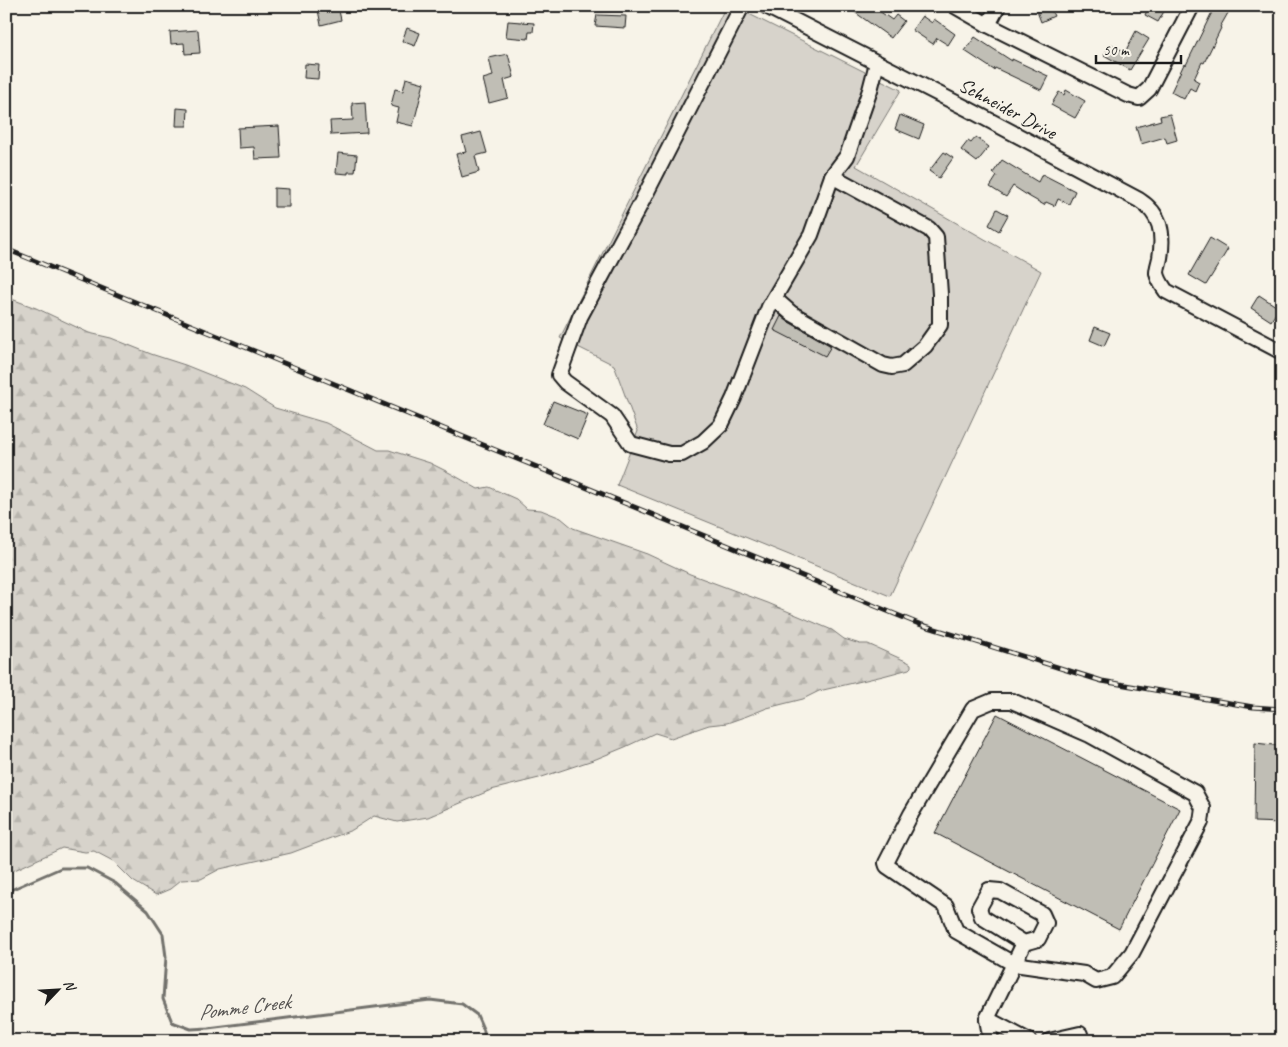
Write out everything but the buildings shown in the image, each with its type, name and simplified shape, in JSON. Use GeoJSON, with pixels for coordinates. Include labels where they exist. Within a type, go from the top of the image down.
{"type":"FeatureCollection","features":[{"type":"Feature","properties":{"kind":"street"},"geometry":{"type":"LineString","coordinates":[[742,6],[638,209],[580,317],[559,375],[565,382],[612,416],[631,444],[669,454],[682,454],[703,442],[720,425],[734,398],[769,307],[811,235],[832,176],[846,156],[870,90],[877,63]]}},
{"type":"Feature","properties":{"kind":"street","name":"Schneider Drive"},"geometry":{"type":"LineString","coordinates":[[766,6],[994,123],[1148,206],[1157,218],[1162,231],[1157,271],[1158,279],[1166,291],[1282,352]]}},
{"type":"Feature","properties":{"kind":"street"},"geometry":{"type":"LineString","coordinates":[[956,6],[1128,96],[1139,98],[1148,89],[1192,6]]}},
{"type":"Feature","properties":{"kind":"street"},"geometry":{"type":"LineString","coordinates":[[988,24],[998,6]]}},
{"type":"Feature","properties":{"kind":"street"},"geometry":{"type":"LineString","coordinates":[[775,299],[799,317],[883,365],[892,367],[903,365],[925,346],[940,325],[936,237],[929,228],[832,176]]}},
{"type":"Feature","properties":{"kind":"street"},"geometry":{"type":"LineString","coordinates":[[992,701],[1012,701],[1090,735],[1195,793],[1203,808],[1201,822],[1132,953],[1112,977],[1096,981],[1084,974],[1014,964],[956,931],[946,906],[887,866],[886,863],[911,814],[974,709],[992,701]]}},
{"type":"Feature","properties":{"kind":"street"},"geometry":{"type":"LineString","coordinates":[[991,1041],[987,1019],[1024,943],[1038,939],[1046,923],[1042,914],[1000,891],[988,890],[979,908],[982,917],[1024,943]]}},
{"type":"Feature","properties":{"kind":"street"},"geometry":{"type":"LineString","coordinates":[[987,1019],[1029,1041]]}},
{"type":"Feature","properties":{"kind":"street"},"geometry":{"type":"LineString","coordinates":[[1049,1041],[1080,1034]]}},
{"type":"Feature","properties":{"kind":"green space"},"geometry":{"type":"Polygon","coordinates":[[[726,6],[733,6],[901,90],[856,166],[1041,271],[890,596],[617,485],[638,431],[614,365],[560,338],[726,6]]]}},
{"type":"Feature","properties":{"kind":"green space"},"geometry":{"type":"Polygon","coordinates":[[[6,297],[36,308],[89,333],[111,338],[245,389],[275,408],[326,423],[378,450],[389,450],[430,463],[478,489],[489,487],[516,499],[527,509],[541,510],[561,518],[573,528],[647,554],[690,574],[768,603],[832,630],[844,639],[860,644],[868,644],[908,662],[911,664],[911,667],[883,676],[819,691],[803,699],[767,708],[727,723],[709,725],[671,738],[655,733],[596,759],[539,778],[491,790],[428,817],[397,822],[374,816],[352,830],[291,853],[220,869],[201,879],[181,880],[170,889],[156,895],[133,881],[113,861],[94,851],[85,852],[62,848],[6,874],[6,297]]]}},
{"type":"Feature","properties":{"kind":"waterway","name":"Pomme Creek"},"geometry":{"type":"LineString","coordinates":[[6,892],[61,868],[87,868],[115,883],[148,911],[163,934],[166,957],[163,999],[172,1022],[191,1029],[430,1000],[462,1004],[477,1015],[484,1031],[484,1041]]}},
{"type":"Feature","properties":{"kind":"railway"},"geometry":{"type":"LineString","coordinates":[[6,249],[919,624],[1102,681],[1253,707],[1282,709]]}}]}
